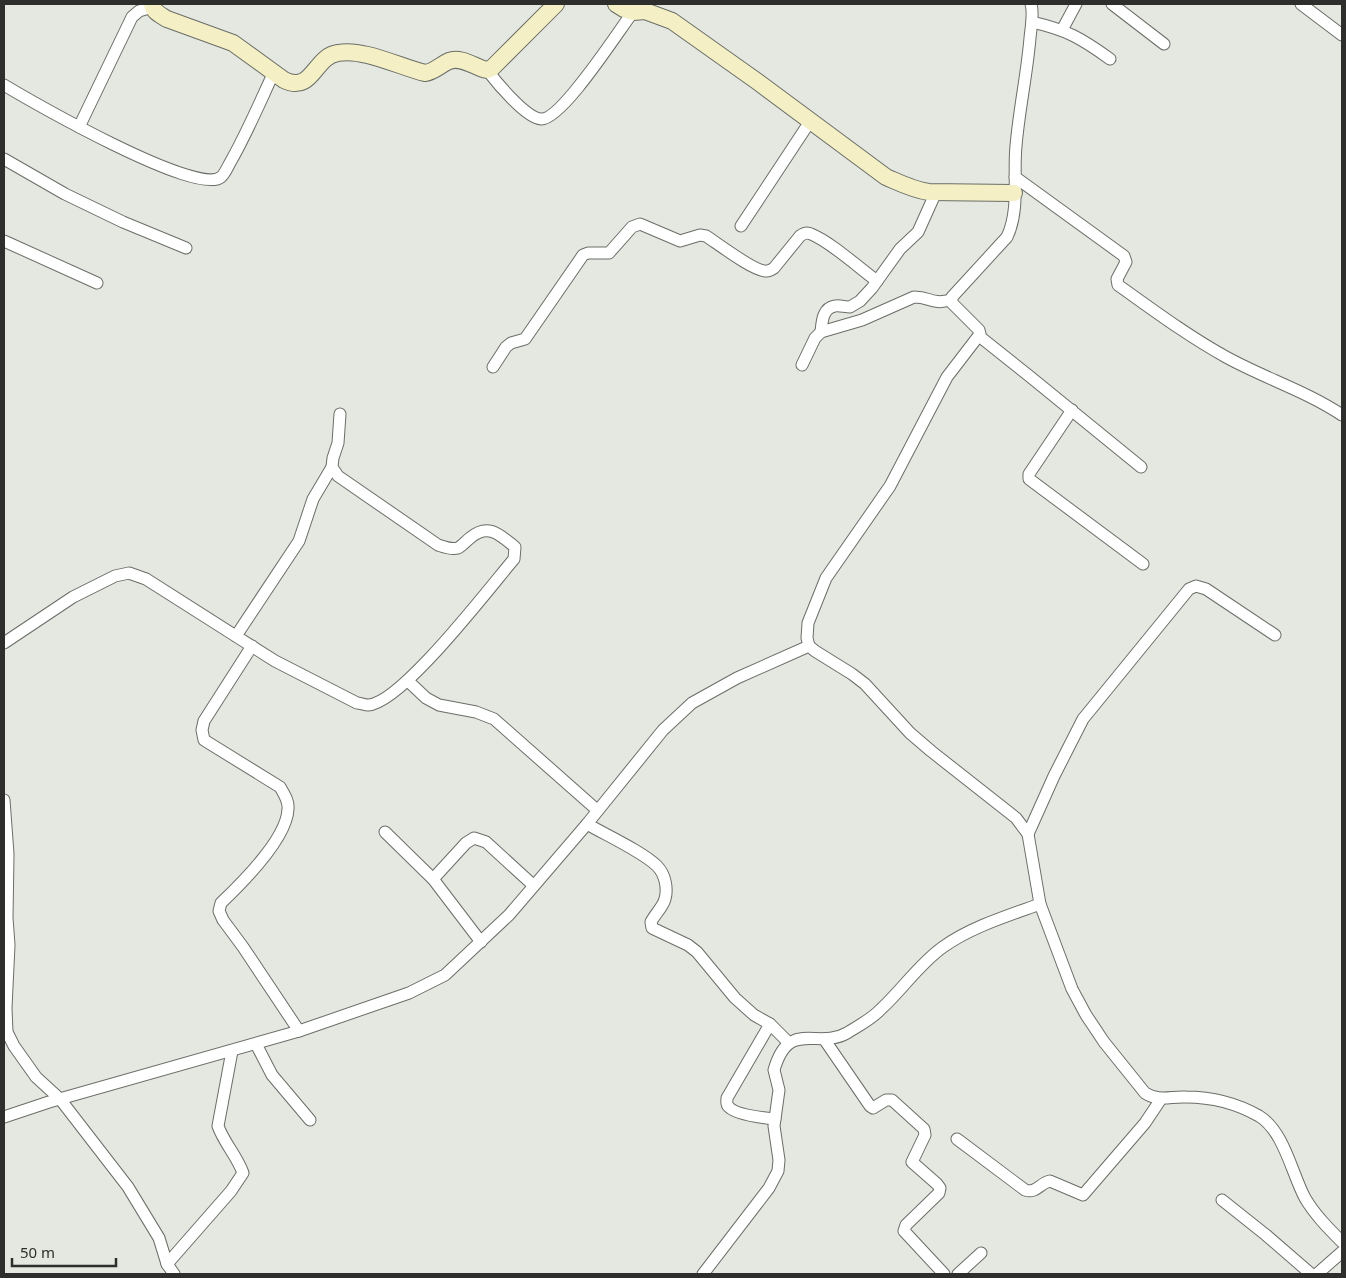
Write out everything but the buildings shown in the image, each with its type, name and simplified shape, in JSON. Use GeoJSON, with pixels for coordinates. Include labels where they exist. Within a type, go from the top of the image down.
{"type":"FeatureCollection","features":[{"type":"Feature","properties":{"kind":"street"},"geometry":{"type":"LineString","coordinates":[[488,70],[556,4]]}},
{"type":"Feature","properties":{"kind":"street"},"geometry":{"type":"LineString","coordinates":[[616,4],[633,12],[646,11],[672,21],[886,176],[918,190],[936,192],[1014,185],[1124,256],[1126,262],[1117,279],[1118,285],[1163,318],[1224,356],[1318,400],[1342,415]]}},
{"type":"Feature","properties":{"kind":"street"},"geometry":{"type":"LineString","coordinates":[[802,365],[815,338],[821,332],[862,320],[914,297],[921,297],[940,303],[951,300],[1007,237],[1012,227],[1016,144],[1028,69],[1032,22],[1031,4]]}},
{"type":"Feature","properties":{"kind":"street"},"geometry":{"type":"LineString","coordinates":[[1062,30],[1076,4]]}},
{"type":"Feature","properties":{"kind":"street"},"geometry":{"type":"LineString","coordinates":[[1112,4],[1164,44]]}},
{"type":"Feature","properties":{"kind":"street"},"geometry":{"type":"LineString","coordinates":[[1301,4],[1342,34]]}},
{"type":"Feature","properties":{"kind":"street"},"geometry":{"type":"LineString","coordinates":[[79,127],[132,17],[152,5],[157,13],[167,19],[233,43],[292,84],[308,79],[324,59],[338,52],[374,57],[424,73],[430,73],[450,61],[457,60],[488,70],[497,83],[531,115],[538,119],[545,119],[553,114],[588,76],[633,12]]}},
{"type":"Feature","properties":{"kind":"street"},"geometry":{"type":"LineString","coordinates":[[1032,22],[1062,30],[1085,40],[1110,59]]}},
{"type":"Feature","properties":{"kind":"street"},"geometry":{"type":"LineString","coordinates":[[4,85],[52,114],[161,167],[213,181],[222,177],[274,72]]}},
{"type":"Feature","properties":{"kind":"street"},"geometry":{"type":"LineString","coordinates":[[742,226],[811,120]]}},
{"type":"Feature","properties":{"kind":"street"},"geometry":{"type":"LineString","coordinates":[[4,159],[65,194],[114,218],[186,248]]}},
{"type":"Feature","properties":{"kind":"street"},"geometry":{"type":"LineString","coordinates":[[821,332],[824,313],[836,305],[850,307],[860,301],[900,249],[918,232],[936,192]]}},
{"type":"Feature","properties":{"kind":"street"},"geometry":{"type":"LineString","coordinates":[[493,366],[506,347],[511,343],[525,339],[583,255],[588,253],[609,253],[632,227],[640,224],[680,241],[700,235],[706,236],[748,264],[768,272],[774,268],[800,236],[805,233],[810,234],[826,243],[877,281]]}},
{"type":"Feature","properties":{"kind":"street"},"geometry":{"type":"LineString","coordinates":[[4,241],[96,283]]}},
{"type":"Feature","properties":{"kind":"street"},"geometry":{"type":"LineString","coordinates":[[951,300],[979,330],[978,336],[947,376],[890,486],[826,578],[808,623],[807,638],[809,646],[864,684],[910,733],[1016,818],[1028,834],[1040,904],[1072,989],[1104,1042],[1145,1094],[1161,1099],[1184,1096],[1225,1101],[1267,1122],[1280,1140],[1306,1200],[1342,1242]]}},
{"type":"Feature","properties":{"kind":"street"},"geometry":{"type":"LineString","coordinates":[[978,336],[1141,467]]}},
{"type":"Feature","properties":{"kind":"street"},"geometry":{"type":"LineString","coordinates":[[1072,410],[1029,474],[1029,479],[1143,564]]}},
{"type":"Feature","properties":{"kind":"street"},"geometry":{"type":"LineString","coordinates":[[236,636],[299,540],[313,500],[332,467],[338,442],[340,414]]}},
{"type":"Feature","properties":{"kind":"street"},"geometry":{"type":"LineString","coordinates":[[4,643],[73,597],[115,576],[129,573],[146,579],[276,661],[357,703],[369,705],[379,702],[398,690],[431,657],[514,558],[515,547],[493,532],[485,529],[477,532],[458,548],[438,545],[338,476],[332,467]]}},
{"type":"Feature","properties":{"kind":"street"},"geometry":{"type":"LineString","coordinates":[[1028,834],[1054,776],[1083,719],[1189,589],[1196,586],[1206,589],[1275,635]]}},
{"type":"Feature","properties":{"kind":"street"},"geometry":{"type":"LineString","coordinates":[[252,646],[204,721],[202,730],[204,740],[280,787],[288,808],[285,825],[268,852],[221,904],[219,911],[222,920],[243,947],[300,1031]]}},
{"type":"Feature","properties":{"kind":"street"},"geometry":{"type":"LineString","coordinates":[[4,1116],[54,1100],[300,1031],[417,989],[445,975],[509,914],[587,824],[663,730],[692,703],[737,678],[809,646]]}},
{"type":"Feature","properties":{"kind":"street"},"geometry":{"type":"LineString","coordinates":[[408,681],[426,698],[439,705],[476,712],[494,719],[597,810]]}},
{"type":"Feature","properties":{"kind":"street"},"geometry":{"type":"LineString","coordinates":[[4,800],[8,854],[9,945],[6,1008],[7,1032],[14,1046],[36,1077],[128,1187],[159,1238],[167,1264],[174,1274]]}},
{"type":"Feature","properties":{"kind":"street"},"geometry":{"type":"LineString","coordinates":[[587,824],[656,865],[665,881],[666,892],[664,904],[650,925],[688,945],[697,952],[735,998],[749,1011],[770,1024],[789,1043]]}},
{"type":"Feature","properties":{"kind":"street"},"geometry":{"type":"LineString","coordinates":[[385,832],[433,879],[481,942]]}},
{"type":"Feature","properties":{"kind":"street"},"geometry":{"type":"LineString","coordinates":[[433,879],[466,843],[474,838],[478,838],[486,842],[533,885]]}},
{"type":"Feature","properties":{"kind":"street"},"geometry":{"type":"LineString","coordinates":[[704,1274],[775,1178],[778,1171],[779,1160],[774,1133],[779,1090],[774,1070],[789,1043],[804,1037],[824,1039],[836,1038],[845,1034],[881,1010],[943,947],[981,927],[1040,904]]}},
{"type":"Feature","properties":{"kind":"street"},"geometry":{"type":"LineString","coordinates":[[770,1024],[727,1098],[726,1103],[734,1110],[775,1119]]}},
{"type":"Feature","properties":{"kind":"street"},"geometry":{"type":"LineString","coordinates":[[824,1039],[870,1106],[876,1107],[886,1100],[892,1100],[924,1129],[925,1135],[912,1162],[940,1188],[939,1193],[906,1225],[904,1231],[944,1274]]}},
{"type":"Feature","properties":{"kind":"street"},"geometry":{"type":"LineString","coordinates":[[256,1044],[272,1075],[310,1120]]}},
{"type":"Feature","properties":{"kind":"street"},"geometry":{"type":"LineString","coordinates":[[167,1264],[231,1191],[243,1173],[240,1164],[222,1136],[218,1126],[232,1051]]}},
{"type":"Feature","properties":{"kind":"street"},"geometry":{"type":"LineString","coordinates":[[957,1139],[1025,1190],[1035,1191],[1050,1181],[1083,1195],[1145,1123],[1161,1099]]}},
{"type":"Feature","properties":{"kind":"street"},"geometry":{"type":"LineString","coordinates":[[1222,1200],[1311,1274]]}},
{"type":"Feature","properties":{"kind":"street"},"geometry":{"type":"LineString","coordinates":[[1317,1274],[1342,1252]]}},
{"type":"Feature","properties":{"kind":"street"},"geometry":{"type":"LineString","coordinates":[[958,1274],[981,1253]]}}]}
